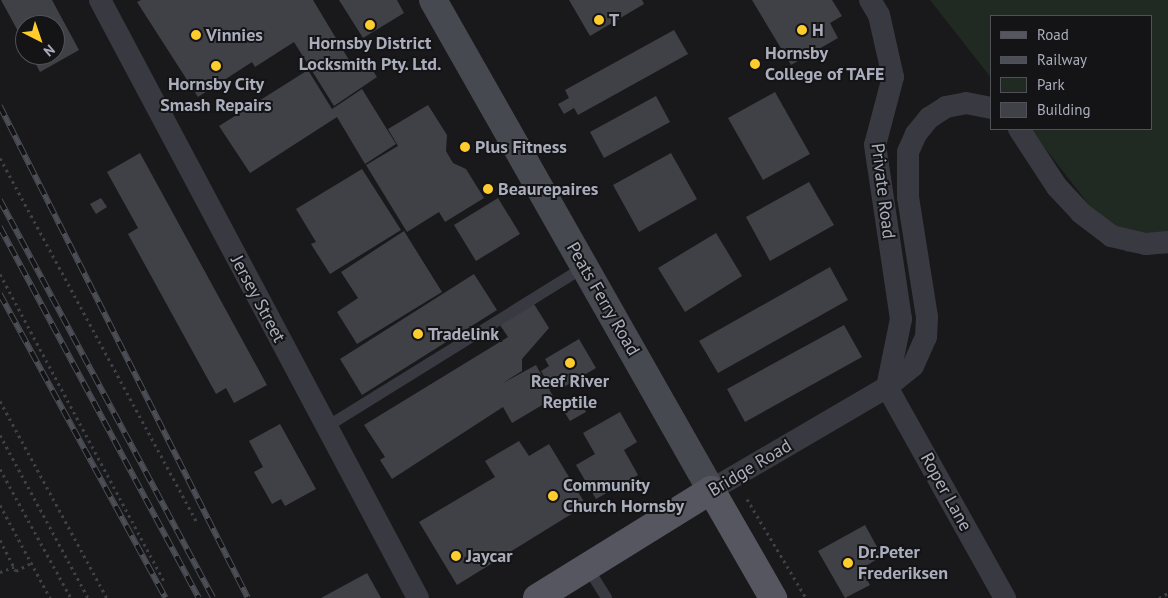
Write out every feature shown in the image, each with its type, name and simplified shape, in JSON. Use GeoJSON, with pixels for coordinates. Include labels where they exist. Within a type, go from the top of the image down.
{"type":"FeatureCollection","features":[{"type":"Feature","properties":{"kind":"main road","name":"Peats Ferry Road"},"geometry":{"type":"LineString","coordinates":[[433,0],[773,598]]}},
{"type":"Feature","properties":{"kind":"main road","name":"Bridge Road"},"geometry":{"type":"LineString","coordinates":[[538,598],[711,490]]}},
{"type":"Feature","properties":{"kind":"street","name":"Jersey Street"},"geometry":{"type":"LineString","coordinates":[[100,0],[325,427],[418,598]]}},
{"type":"Feature","properties":{"kind":"street","name":"Private Road"},"geometry":{"type":"LineString","coordinates":[[870,0],[879,16],[893,77],[875,145],[901,319],[887,387]]}},
{"type":"Feature","properties":{"kind":"street","name":"Bridge Road"},"geometry":{"type":"LineString","coordinates":[[711,490],[887,387],[913,366],[926,337],[927,317],[908,197],[908,152],[916,134],[929,118],[946,107],[966,103],[990,108]]}},
{"type":"Feature","properties":{"kind":"street"},"geometry":{"type":"LineString","coordinates":[[1021,130],[1057,187],[1096,225],[1111,236],[1146,244],[1168,242]]}},
{"type":"Feature","properties":{"kind":"street","name":"Roper Lane"},"geometry":{"type":"LineString","coordinates":[[887,387],[1005,598]]}},
{"type":"Feature","properties":{"kind":"lane"},"geometry":{"type":"LineString","coordinates":[[325,427],[585,266]]}},
{"type":"Feature","properties":{"kind":"lane"},"geometry":{"type":"LineString","coordinates":[[587,567],[606,598]]}},
{"type":"Feature","properties":{"kind":"path"},"geometry":{"type":"LineString","coordinates":[[0,158],[197,522]]}},
{"type":"Feature","properties":{"kind":"path"},"geometry":{"type":"LineString","coordinates":[[4,164],[9,161]]}},
{"type":"Feature","properties":{"kind":"path"},"geometry":{"type":"LineString","coordinates":[[0,274],[165,583]]}},
{"type":"Feature","properties":{"kind":"path"},"geometry":{"type":"LineString","coordinates":[[0,401],[107,598]]}},
{"type":"Feature","properties":{"kind":"path"},"geometry":{"type":"LineString","coordinates":[[0,435],[88,598]]}},
{"type":"Feature","properties":{"kind":"path"},"geometry":{"type":"LineString","coordinates":[[0,469],[71,598]]}},
{"type":"Feature","properties":{"kind":"path"},"geometry":{"type":"LineString","coordinates":[[747,500],[806,598]]}},
{"type":"Feature","properties":{"kind":"path"},"geometry":{"type":"LineString","coordinates":[[0,505],[50,598]]}},
{"type":"Feature","properties":{"kind":"path"},"geometry":{"type":"LineString","coordinates":[[0,540],[16,571],[31,563]]}},
{"type":"Feature","properties":{"kind":"path"},"geometry":{"type":"LineString","coordinates":[[0,572],[14,567]]}},
{"type":"Feature","properties":{"kind":"path"},"geometry":{"type":"LineString","coordinates":[[1159,598],[1168,593]]}},
{"type":"Feature","properties":{"kind":"green space"},"geometry":{"type":"Polygon","coordinates":[[[930,0],[1168,0],[1168,254],[1126,252],[1031,130],[1153,130],[1153,15],[990,15],[990,76],[930,0]]]}},
{"type":"Feature","properties":{"kind":"building"},"geometry":{"type":"Polygon","coordinates":[[[1,0],[52,0],[60,15],[15,15],[15,26],[1,0]]]}},
{"type":"Feature","properties":{"kind":"building"},"geometry":{"type":"Polygon","coordinates":[[[141,0],[313,0],[355,70],[368,63],[377,77],[334,106],[294,42],[255,67],[252,62],[198,97],[137,2],[141,0]]]}},
{"type":"Feature","properties":{"kind":"building","name":"Hornsby District Locksmith Pty. Ltd."},"geometry":{"type":"Polygon","coordinates":[[[339,0],[397,0],[404,13],[363,38],[339,0]]]}},
{"type":"Feature","properties":{"kind":"building","name":"T"},"geometry":{"type":"Polygon","coordinates":[[[569,0],[642,0],[644,4],[590,36],[569,0]]]}},
{"type":"Feature","properties":{"kind":"building","name":"H"},"geometry":{"type":"Polygon","coordinates":[[[752,0],[832,0],[842,16],[830,23],[838,38],[791,65],[752,0]]]}},
{"type":"Feature","properties":{"kind":"building"},"geometry":{"type":"Polygon","coordinates":[[[65,24],[79,50],[65,58],[65,24]]]}},
{"type":"Feature","properties":{"kind":"building"},"geometry":{"type":"Polygon","coordinates":[[[674,30],[688,54],[578,115],[574,108],[564,114],[558,104],[569,98],[565,90],[674,30]]]}},
{"type":"Feature","properties":{"kind":"building"},"geometry":{"type":"Polygon","coordinates":[[[36,65],[52,65],[40,72],[36,65]]]}},
{"type":"Feature","properties":{"kind":"building"},"geometry":{"type":"Polygon","coordinates":[[[308,70],[332,109],[362,89],[396,144],[365,164],[337,117],[250,173],[219,126],[308,70]]]}},
{"type":"Feature","properties":{"kind":"building"},"geometry":{"type":"Polygon","coordinates":[[[775,92],[810,154],[763,180],[728,118],[775,92]]]}},
{"type":"Feature","properties":{"kind":"building"},"geometry":{"type":"Polygon","coordinates":[[[656,96],[670,122],[604,158],[590,132],[656,96]]]}},
{"type":"Feature","properties":{"kind":"building"},"geometry":{"type":"Polygon","coordinates":[[[428,105],[447,135],[446,151],[453,163],[466,169],[484,198],[445,222],[439,212],[407,232],[366,165],[398,146],[388,129],[428,105]]]}},
{"type":"Feature","properties":{"kind":"building"},"geometry":{"type":"Polygon","coordinates":[[[140,153],[267,385],[234,403],[226,388],[216,394],[128,234],[138,228],[107,172],[140,153]]]}},
{"type":"Feature","properties":{"kind":"building"},"geometry":{"type":"Polygon","coordinates":[[[671,153],[697,199],[639,232],[613,185],[671,153]]]}},
{"type":"Feature","properties":{"kind":"building"},"geometry":{"type":"Polygon","coordinates":[[[362,169],[401,230],[330,274],[311,244],[316,242],[296,209],[362,169]]]}},
{"type":"Feature","properties":{"kind":"building"},"geometry":{"type":"Polygon","coordinates":[[[809,182],[834,225],[770,261],[746,217],[809,182]]]}},
{"type":"Feature","properties":{"kind":"building"},"geometry":{"type":"Polygon","coordinates":[[[101,198],[107,207],[96,214],[90,204],[101,198]]]}},
{"type":"Feature","properties":{"kind":"building"},"geometry":{"type":"Polygon","coordinates":[[[498,198],[520,234],[476,261],[454,225],[498,198]]]}},
{"type":"Feature","properties":{"kind":"building"},"geometry":{"type":"Polygon","coordinates":[[[404,231],[442,292],[357,344],[337,312],[358,298],[341,272],[404,231]]]}},
{"type":"Feature","properties":{"kind":"building"},"geometry":{"type":"Polygon","coordinates":[[[716,233],[742,276],[685,312],[658,268],[716,233]]]}},
{"type":"Feature","properties":{"kind":"building"},"geometry":{"type":"Polygon","coordinates":[[[830,267],[848,300],[718,373],[699,341],[830,267]]]}},
{"type":"Feature","properties":{"kind":"building","name":"Tradelink"},"geometry":{"type":"Polygon","coordinates":[[[474,274],[497,310],[362,395],[340,359],[474,274]]]}},
{"type":"Feature","properties":{"kind":"building"},"geometry":{"type":"Polygon","coordinates":[[[534,304],[549,328],[522,359],[522,371],[503,383],[536,365],[554,398],[512,423],[503,407],[392,479],[380,460],[385,457],[364,425],[508,337],[500,325],[534,304]]]}},
{"type":"Feature","properties":{"kind":"building"},"geometry":{"type":"Polygon","coordinates":[[[844,325],[862,357],[745,422],[727,389],[844,325]]]}},
{"type":"Feature","properties":{"kind":"building","name":"Reef River Reptile"},"geometry":{"type":"Polygon","coordinates":[[[579,339],[596,368],[562,388],[557,379],[548,383],[541,371],[549,366],[545,359],[579,339]]]}},
{"type":"Feature","properties":{"kind":"building"},"geometry":{"type":"Polygon","coordinates":[[[581,404],[586,412],[570,421],[565,413],[581,404]]]}},
{"type":"Feature","properties":{"kind":"building"},"geometry":{"type":"Polygon","coordinates":[[[620,412],[637,442],[624,450],[638,475],[596,499],[576,465],[595,454],[583,433],[620,412]]]}},
{"type":"Feature","properties":{"kind":"building"},"geometry":{"type":"Polygon","coordinates":[[[280,424],[316,489],[285,506],[281,499],[272,504],[254,472],[263,467],[249,441],[280,424]]]}},
{"type":"Feature","properties":{"kind":"building"},"geometry":{"type":"Polygon","coordinates":[[[519,441],[529,456],[549,444],[586,505],[457,585],[419,522],[495,477],[485,461],[519,441]]]}},
{"type":"Feature","properties":{"kind":"building","name":"Dr.Peter Frederiksen"},"geometry":{"type":"Polygon","coordinates":[[[865,525],[882,556],[861,569],[870,585],[845,598],[818,551],[865,525]]]}},
{"type":"Feature","properties":{"kind":"building"},"geometry":{"type":"Polygon","coordinates":[[[367,573],[381,598],[321,598],[367,573]]]}},
{"type":"Feature","properties":{"kind":"railway"},"geometry":{"type":"LineString","coordinates":[[0,106],[248,598]]}},
{"type":"Feature","properties":{"kind":"railway"},"geometry":{"type":"LineString","coordinates":[[0,200],[213,598]]}},
{"type":"Feature","properties":{"kind":"railway"},"geometry":{"type":"LineString","coordinates":[[0,227],[199,598]]}},
{"type":"Feature","properties":{"kind":"railway"},"geometry":{"type":"LineString","coordinates":[[0,294],[166,598]]}},
{"type":"Feature","properties":{"kind":"place","name":"T"},"geometry":{"type":"Point","coordinates":[599,20]}},
{"type":"Feature","properties":{"kind":"place","name":"Hornsby District Locksmith Pty. Ltd."},"geometry":{"type":"Point","coordinates":[370,25]}},
{"type":"Feature","properties":{"kind":"place","name":"H"},"geometry":{"type":"Point","coordinates":[802,30]}},
{"type":"Feature","properties":{"kind":"place","name":"Vinnies"},"geometry":{"type":"Point","coordinates":[196,35]}},
{"type":"Feature","properties":{"kind":"place","name":"Hornsby College of TAFE"},"geometry":{"type":"Point","coordinates":[755,64]}},
{"type":"Feature","properties":{"kind":"place","name":"Hornsby City Smash Repairs"},"geometry":{"type":"Point","coordinates":[216,66]}},
{"type":"Feature","properties":{"kind":"place","name":"Plus Fitness"},"geometry":{"type":"Point","coordinates":[465,147]}},
{"type":"Feature","properties":{"kind":"place","name":"Beaurepaires"},"geometry":{"type":"Point","coordinates":[488,189]}},
{"type":"Feature","properties":{"kind":"place","name":"Tradelink"},"geometry":{"type":"Point","coordinates":[418,334]}},
{"type":"Feature","properties":{"kind":"place","name":"Reef River Reptile"},"geometry":{"type":"Point","coordinates":[570,363]}},
{"type":"Feature","properties":{"kind":"place","name":"Community Church Hornsby"},"geometry":{"type":"Point","coordinates":[553,496]}},
{"type":"Feature","properties":{"kind":"place","name":"Jaycar"},"geometry":{"type":"Point","coordinates":[456,556]}},
{"type":"Feature","properties":{"kind":"place","name":"Dr.Peter Frederiksen"},"geometry":{"type":"Point","coordinates":[848,563]}}]}
